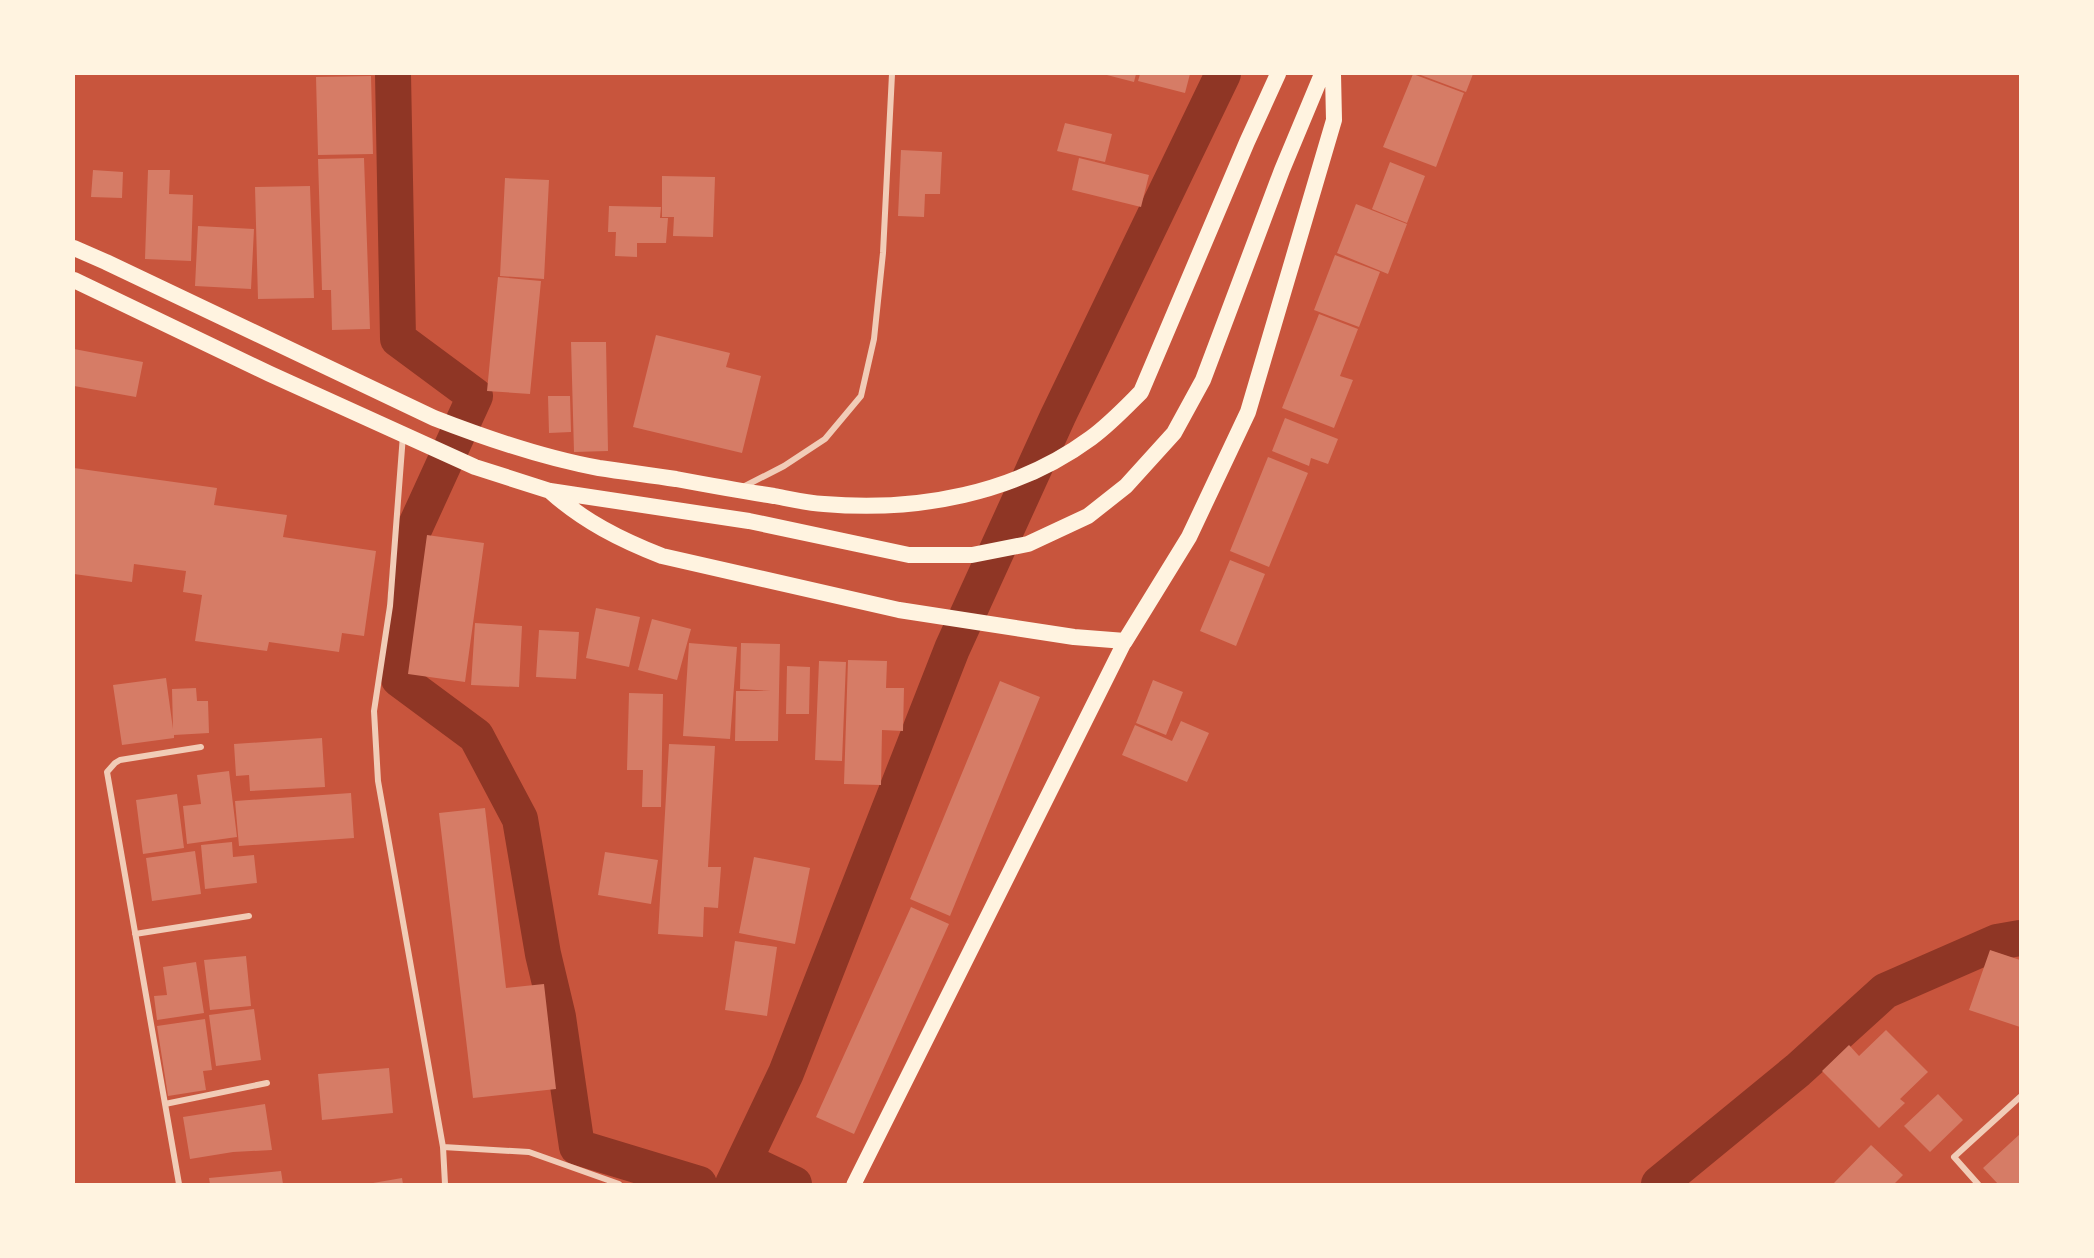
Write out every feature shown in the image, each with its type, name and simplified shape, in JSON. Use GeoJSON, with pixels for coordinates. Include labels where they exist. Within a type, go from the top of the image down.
{"type":"FeatureCollection","features":[{"type":"Feature","properties":{"kind":"highway"},"geometry":{"type":"LineString","coordinates":[[74,248],[434,418],[481,437],[600,468],[822,504],[865,506],[949,498],[988,489],[1024,476],[1059,459],[1092,438],[1141,392],[1278,74]]}},
{"type":"Feature","properties":{"kind":"highway"},"geometry":{"type":"LineString","coordinates":[[74,280],[475,467],[550,491],[749,521],[909,555],[972,555],[1028,544],[1088,516],[1126,486],[1174,434],[1203,380],[1282,170],[1322,74]]}},
{"type":"Feature","properties":{"kind":"highway"},"geometry":{"type":"LineString","coordinates":[[550,491],[590,522],[632,545],[662,556],[898,610],[1074,637],[1125,641],[1189,537],[1248,412],[1334,120],[1333,74]]}},
{"type":"Feature","properties":{"kind":"main road"},"geometry":{"type":"LineString","coordinates":[[854,1185],[1125,641]]}},
{"type":"Feature","properties":{"kind":"street"},"geometry":{"type":"LineString","coordinates":[[738,490],[784,466],[825,439],[861,396],[876,328],[883,253],[892,74]]}},
{"type":"Feature","properties":{"kind":"street"},"geometry":{"type":"LineString","coordinates":[[403,435],[390,606],[376,690],[374,731],[378,781],[443,1147],[445,1185]]}},
{"type":"Feature","properties":{"kind":"street"},"geometry":{"type":"LineString","coordinates":[[179,1185],[107,772],[115,762],[120,760],[201,747]]}},
{"type":"Feature","properties":{"kind":"street"},"geometry":{"type":"LineString","coordinates":[[135,934],[249,916]]}},
{"type":"Feature","properties":{"kind":"street"},"geometry":{"type":"LineString","coordinates":[[165,1104],[267,1083]]}},
{"type":"Feature","properties":{"kind":"street"},"geometry":{"type":"LineString","coordinates":[[1978,1185],[1954,1157],[2020,1097]]}},
{"type":"Feature","properties":{"kind":"street"},"geometry":{"type":"LineString","coordinates":[[443,1147],[529,1152],[619,1185]]}},
{"type":"Feature","properties":{"kind":"building"},"geometry":{"type":"Polygon","coordinates":[[[1103,74],[1136,74],[1134,82],[1103,74]]]}},
{"type":"Feature","properties":{"kind":"building"},"geometry":{"type":"Polygon","coordinates":[[[1140,74],[1190,74],[1185,93],[1138,81],[1140,74]]]}},
{"type":"Feature","properties":{"kind":"building"},"geometry":{"type":"Polygon","coordinates":[[[1413,74],[1464,93],[1436,167],[1383,147],[1413,74]]]}},
{"type":"Feature","properties":{"kind":"building"},"geometry":{"type":"Polygon","coordinates":[[[1418,74],[1473,74],[1466,92],[1418,74]]]}},
{"type":"Feature","properties":{"kind":"building"},"geometry":{"type":"Polygon","coordinates":[[[371,76],[373,154],[318,155],[316,77],[371,76]]]}},
{"type":"Feature","properties":{"kind":"building"},"geometry":{"type":"Polygon","coordinates":[[[1065,123],[1112,134],[1105,162],[1057,151],[1065,123]]]}},
{"type":"Feature","properties":{"kind":"building"},"geometry":{"type":"Polygon","coordinates":[[[901,150],[942,152],[940,194],[925,194],[924,217],[898,216],[901,150]]]}},
{"type":"Feature","properties":{"kind":"building"},"geometry":{"type":"Polygon","coordinates":[[[364,158],[370,329],[332,330],[331,290],[322,290],[318,159],[364,158]]]}},
{"type":"Feature","properties":{"kind":"building"},"geometry":{"type":"Polygon","coordinates":[[[1079,158],[1149,175],[1141,207],[1072,190],[1079,158]]]}},
{"type":"Feature","properties":{"kind":"building"},"geometry":{"type":"Polygon","coordinates":[[[1390,162],[1425,176],[1407,223],[1372,209],[1390,162]]]}},
{"type":"Feature","properties":{"kind":"building"},"geometry":{"type":"Polygon","coordinates":[[[93,170],[123,172],[122,198],[91,197],[93,170]]]}},
{"type":"Feature","properties":{"kind":"building"},"geometry":{"type":"Polygon","coordinates":[[[148,170],[170,170],[169,194],[193,195],[191,261],[145,259],[148,170]]]}},
{"type":"Feature","properties":{"kind":"building"},"geometry":{"type":"Polygon","coordinates":[[[662,176],[715,177],[713,237],[673,236],[674,217],[662,217],[662,176]]]}},
{"type":"Feature","properties":{"kind":"building"},"geometry":{"type":"Polygon","coordinates":[[[505,178],[549,180],[544,279],[500,276],[505,178]]]}},
{"type":"Feature","properties":{"kind":"building"},"geometry":{"type":"Polygon","coordinates":[[[310,186],[314,298],[258,299],[255,187],[310,186]]]}},
{"type":"Feature","properties":{"kind":"building"},"geometry":{"type":"Polygon","coordinates":[[[1356,204],[1407,224],[1388,274],[1337,253],[1356,204]]]}},
{"type":"Feature","properties":{"kind":"building"},"geometry":{"type":"Polygon","coordinates":[[[609,206],[661,207],[660,218],[668,218],[666,243],[637,243],[637,257],[615,256],[616,232],[608,232],[609,206]]]}},
{"type":"Feature","properties":{"kind":"building"},"geometry":{"type":"Polygon","coordinates":[[[198,226],[254,229],[251,289],[195,286],[198,226]]]}},
{"type":"Feature","properties":{"kind":"building"},"geometry":{"type":"Polygon","coordinates":[[[1335,255],[1380,272],[1359,327],[1314,310],[1335,255]]]}},
{"type":"Feature","properties":{"kind":"building"},"geometry":{"type":"Polygon","coordinates":[[[498,277],[541,281],[530,394],[487,391],[498,277]]]}},
{"type":"Feature","properties":{"kind":"building"},"geometry":{"type":"Polygon","coordinates":[[[1319,314],[1358,329],[1340,376],[1353,380],[1334,428],[1282,408],[1319,314]]]}},
{"type":"Feature","properties":{"kind":"building"},"geometry":{"type":"Polygon","coordinates":[[[656,335],[730,353],[726,367],[761,376],[742,453],[633,427],[656,335]]]}},
{"type":"Feature","properties":{"kind":"building"},"geometry":{"type":"Polygon","coordinates":[[[571,342],[606,342],[608,451],[574,452],[571,342]]]}},
{"type":"Feature","properties":{"kind":"building"},"geometry":{"type":"Polygon","coordinates":[[[74,349],[143,362],[136,397],[74,386],[74,349]]]}},
{"type":"Feature","properties":{"kind":"building"},"geometry":{"type":"Polygon","coordinates":[[[548,396],[570,396],[571,432],[549,433],[548,396]]]}},
{"type":"Feature","properties":{"kind":"building"},"geometry":{"type":"Polygon","coordinates":[[[1285,418],[1338,439],[1328,464],[1311,458],[1309,466],[1272,451],[1285,418]]]}},
{"type":"Feature","properties":{"kind":"building"},"geometry":{"type":"Polygon","coordinates":[[[1268,457],[1308,473],[1269,567],[1230,551],[1268,457]]]}},
{"type":"Feature","properties":{"kind":"building"},"geometry":{"type":"Polygon","coordinates":[[[74,468],[217,488],[214,505],[287,515],[283,537],[376,551],[364,636],[342,633],[339,652],[269,642],[267,651],[195,641],[202,595],[183,592],[186,571],[134,564],[132,582],[74,574],[74,468]]]}},
{"type":"Feature","properties":{"kind":"building"},"geometry":{"type":"Polygon","coordinates":[[[427,535],[484,543],[465,682],[408,674],[427,535]]]}},
{"type":"Feature","properties":{"kind":"building"},"geometry":{"type":"Polygon","coordinates":[[[1230,560],[1265,574],[1236,646],[1200,631],[1230,560]]]}},
{"type":"Feature","properties":{"kind":"building"},"geometry":{"type":"Polygon","coordinates":[[[596,608],[640,617],[629,667],[586,658],[596,608]]]}},
{"type":"Feature","properties":{"kind":"building"},"geometry":{"type":"Polygon","coordinates":[[[652,619],[691,629],[677,680],[638,670],[652,619]]]}},
{"type":"Feature","properties":{"kind":"building"},"geometry":{"type":"Polygon","coordinates":[[[475,623],[522,626],[519,687],[471,685],[475,623]]]}},
{"type":"Feature","properties":{"kind":"building"},"geometry":{"type":"Polygon","coordinates":[[[539,630],[579,632],[576,679],[536,677],[539,630]]]}},
{"type":"Feature","properties":{"kind":"building"},"geometry":{"type":"Polygon","coordinates":[[[689,643],[737,647],[730,739],[683,736],[689,643]]]}},
{"type":"Feature","properties":{"kind":"building"},"geometry":{"type":"Polygon","coordinates":[[[741,643],[780,644],[778,741],[735,741],[736,691],[771,691],[740,689],[741,643]]]}},
{"type":"Feature","properties":{"kind":"building"},"geometry":{"type":"Polygon","coordinates":[[[848,660],[887,661],[886,688],[904,688],[903,731],[882,730],[881,785],[844,784],[848,660]]]}},
{"type":"Feature","properties":{"kind":"building"},"geometry":{"type":"Polygon","coordinates":[[[819,661],[846,662],[842,761],[815,760],[819,661]]]}},
{"type":"Feature","properties":{"kind":"building"},"geometry":{"type":"Polygon","coordinates":[[[787,666],[810,667],[809,714],[786,714],[787,666]]]}},
{"type":"Feature","properties":{"kind":"building"},"geometry":{"type":"Polygon","coordinates":[[[166,678],[173,729],[172,689],[196,688],[197,701],[208,701],[209,733],[174,735],[174,738],[122,745],[113,685],[166,678]]]}},
{"type":"Feature","properties":{"kind":"building"},"geometry":{"type":"Polygon","coordinates":[[[1153,680],[1183,692],[1166,735],[1136,723],[1153,680]]]}},
{"type":"Feature","properties":{"kind":"building"},"geometry":{"type":"Polygon","coordinates":[[[1000,681],[1040,697],[950,916],[910,899],[1000,681]]]}},
{"type":"Feature","properties":{"kind":"building"},"geometry":{"type":"Polygon","coordinates":[[[629,693],[663,694],[661,807],[642,807],[643,770],[627,770],[629,693]]]}},
{"type":"Feature","properties":{"kind":"building"},"geometry":{"type":"Polygon","coordinates":[[[1181,721],[1209,733],[1187,782],[1122,755],[1135,725],[1172,741],[1181,721]]]}},
{"type":"Feature","properties":{"kind":"building"},"geometry":{"type":"Polygon","coordinates":[[[322,738],[325,787],[250,791],[249,775],[236,776],[234,744],[322,738]]]}},
{"type":"Feature","properties":{"kind":"building"},"geometry":{"type":"Polygon","coordinates":[[[669,744],[715,746],[708,867],[721,867],[718,908],[704,907],[703,937],[658,934],[669,744]]]}},
{"type":"Feature","properties":{"kind":"building"},"geometry":{"type":"Polygon","coordinates":[[[229,771],[237,837],[187,844],[183,806],[201,804],[197,775],[229,771]]]}},
{"type":"Feature","properties":{"kind":"building"},"geometry":{"type":"Polygon","coordinates":[[[351,793],[354,838],[239,846],[235,801],[351,793]]]}},
{"type":"Feature","properties":{"kind":"building"},"geometry":{"type":"Polygon","coordinates":[[[177,794],[184,848],[143,854],[136,800],[177,794]]]}},
{"type":"Feature","properties":{"kind":"building"},"geometry":{"type":"Polygon","coordinates":[[[485,808],[506,988],[544,984],[556,1089],[473,1098],[439,813],[485,808]]]}},
{"type":"Feature","properties":{"kind":"building"},"geometry":{"type":"Polygon","coordinates":[[[232,842],[233,857],[254,855],[257,883],[205,889],[201,845],[232,842]]]}},
{"type":"Feature","properties":{"kind":"building"},"geometry":{"type":"Polygon","coordinates":[[[195,851],[201,894],[152,901],[146,858],[195,851]]]}},
{"type":"Feature","properties":{"kind":"building"},"geometry":{"type":"Polygon","coordinates":[[[605,852],[658,860],[651,904],[598,895],[605,852]]]}},
{"type":"Feature","properties":{"kind":"building"},"geometry":{"type":"Polygon","coordinates":[[[754,857],[810,868],[795,944],[739,933],[754,857]]]}},
{"type":"Feature","properties":{"kind":"building"},"geometry":{"type":"Polygon","coordinates":[[[911,907],[949,924],[854,1134],[816,1117],[911,907]]]}},
{"type":"Feature","properties":{"kind":"building"},"geometry":{"type":"Polygon","coordinates":[[[735,941],[777,947],[767,1016],[725,1010],[735,941]]]}},
{"type":"Feature","properties":{"kind":"building"},"geometry":{"type":"Polygon","coordinates":[[[1990,950],[2020,960],[2020,1027],[1969,1010],[1990,950]]]}},
{"type":"Feature","properties":{"kind":"building"},"geometry":{"type":"Polygon","coordinates":[[[246,956],[251,1006],[210,1010],[204,960],[246,956]]]}},
{"type":"Feature","properties":{"kind":"building"},"geometry":{"type":"Polygon","coordinates":[[[196,962],[204,1013],[157,1020],[154,996],[167,995],[163,967],[196,962]]]}},
{"type":"Feature","properties":{"kind":"building"},"geometry":{"type":"Polygon","coordinates":[[[254,1009],[261,1060],[216,1066],[209,1015],[254,1009]]]}},
{"type":"Feature","properties":{"kind":"building"},"geometry":{"type":"Polygon","coordinates":[[[205,1019],[212,1070],[203,1071],[206,1090],[168,1096],[157,1026],[205,1019]]]}},
{"type":"Feature","properties":{"kind":"building"},"geometry":{"type":"Polygon","coordinates":[[[1886,1030],[1928,1072],[1900,1099],[1905,1103],[1879,1128],[1822,1071],[1849,1045],[1859,1056],[1886,1030]]]}},
{"type":"Feature","properties":{"kind":"building"},"geometry":{"type":"Polygon","coordinates":[[[389,1068],[393,1113],[322,1120],[318,1074],[389,1068]]]}},
{"type":"Feature","properties":{"kind":"building"},"geometry":{"type":"Polygon","coordinates":[[[1938,1094],[1963,1120],[1930,1152],[1904,1126],[1938,1094]]]}},
{"type":"Feature","properties":{"kind":"building"},"geometry":{"type":"Polygon","coordinates":[[[265,1104],[272,1150],[233,1152],[190,1159],[183,1117],[265,1104]]]}},
{"type":"Feature","properties":{"kind":"building"},"geometry":{"type":"Polygon","coordinates":[[[2020,1134],[2020,1184],[1998,1184],[1983,1168],[2020,1134]]]}},
{"type":"Feature","properties":{"kind":"building"},"geometry":{"type":"Polygon","coordinates":[[[1871,1145],[1903,1175],[1894,1184],[1834,1183],[1871,1145]]]}},
{"type":"Feature","properties":{"kind":"building"},"geometry":{"type":"Polygon","coordinates":[[[281,1171],[283,1184],[210,1184],[209,1178],[281,1171]]]}},
{"type":"Feature","properties":{"kind":"building"},"geometry":{"type":"Polygon","coordinates":[[[402,1178],[403,1184],[373,1184],[373,1183],[402,1178]]]}},
{"type":"Feature","properties":{"kind":"waterway"},"geometry":{"type":"LineString","coordinates":[[393,74],[398,339],[475,396],[411,536],[399,679],[476,736],[520,819],[543,954],[558,1017],[577,1147],[699,1184]]}},
{"type":"Feature","properties":{"kind":"waterway"},"geometry":{"type":"LineString","coordinates":[[733,1184],[786,1073],[952,649],[1058,416],[1223,74]]}},
{"type":"Feature","properties":{"kind":"waterway"},"geometry":{"type":"LineString","coordinates":[[1659,1184],[1798,1070],[1885,991],[1997,942],[2020,938]]}},
{"type":"Feature","properties":{"kind":"waterway"},"geometry":{"type":"LineString","coordinates":[[745,1161],[794,1184]]}}]}
